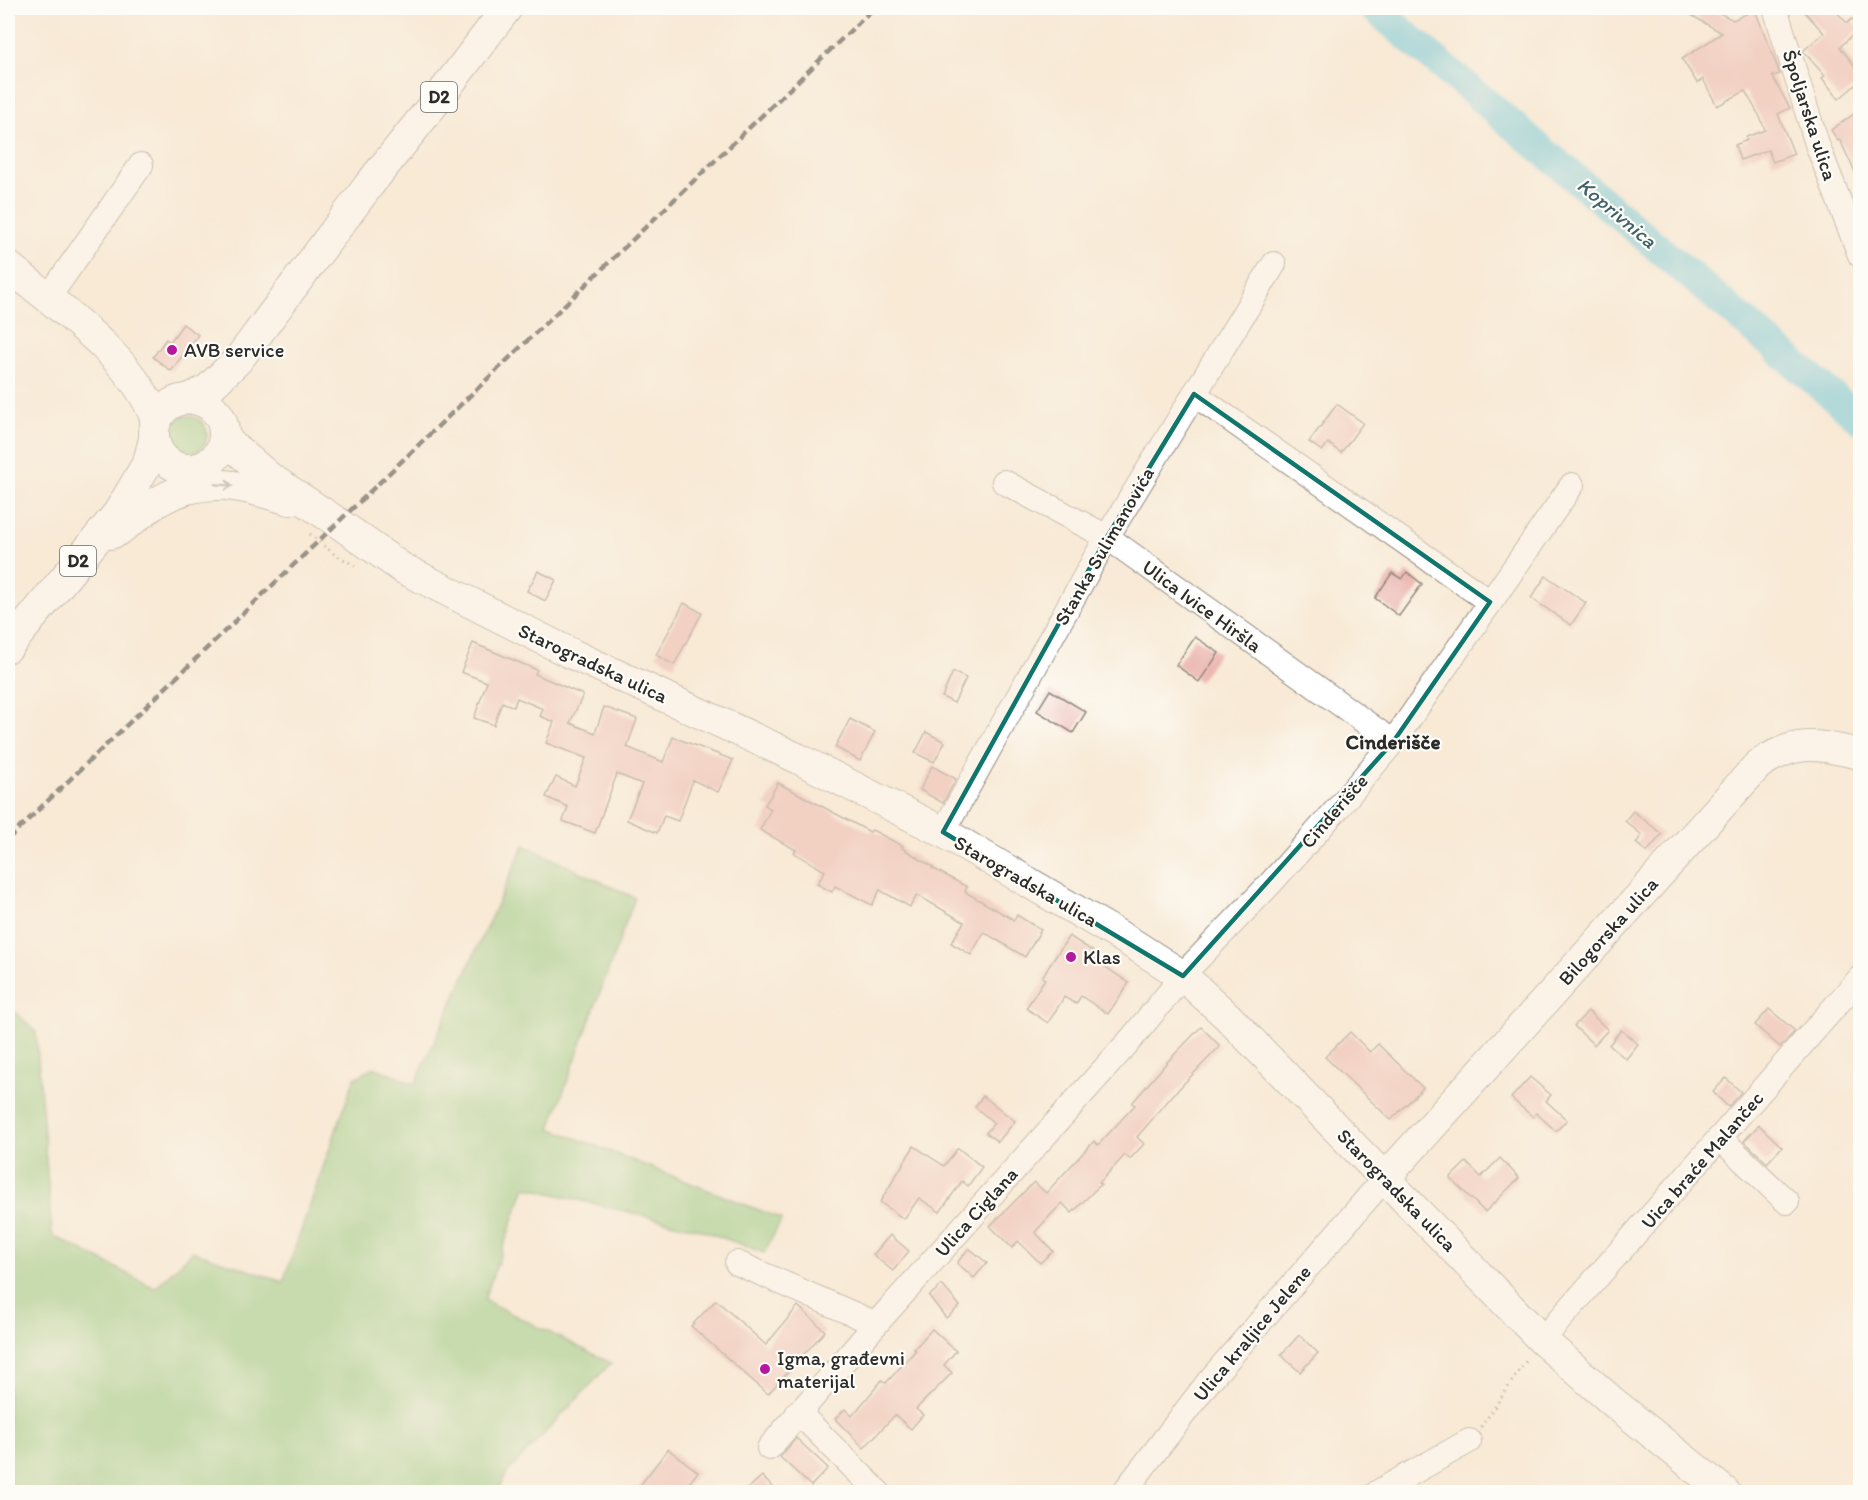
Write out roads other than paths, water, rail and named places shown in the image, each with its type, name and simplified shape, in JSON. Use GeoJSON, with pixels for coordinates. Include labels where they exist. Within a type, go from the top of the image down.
{"type":"FeatureCollection","features":[{"type":"Feature","properties":{"kind":"main road","name":"D2"},"geometry":{"type":"LineString","coordinates":[[8,646],[118,513],[148,462],[162,411],[171,404],[207,390],[238,360],[369,185],[507,8]]}},
{"type":"Feature","properties":{"kind":"main road"},"geometry":{"type":"LineString","coordinates":[[8,266],[48,298],[123,365],[159,391],[185,400],[200,401],[210,407],[221,425]]}},
{"type":"Feature","properties":{"kind":"main road","name":"D2"},"geometry":{"type":"LineString","coordinates":[[118,513],[170,474],[216,456],[221,446],[223,395],[238,360]]}},
{"type":"Feature","properties":{"kind":"main road"},"geometry":{"type":"LineString","coordinates":[[123,365],[145,393],[151,405],[157,449],[163,458],[172,465],[195,466]]}},
{"type":"Feature","properties":{"kind":"main road","name":"Starogradska ulica"},"geometry":{"type":"LineString","coordinates":[[221,425],[229,443],[269,477],[306,516],[337,522],[402,568],[470,603],[572,654],[797,758],[943,832],[1068,904],[1183,976],[1227,1016],[1385,1178],[1538,1346],[1613,1402],[1725,1492]]}},
{"type":"Feature","properties":{"kind":"main road","name":"Starogradska ulica"},"geometry":{"type":"LineString","coordinates":[[195,466],[230,464],[269,477]]}},
{"type":"Feature","properties":{"kind":"main road"},"geometry":{"type":"LineString","coordinates":[[96,539],[118,531],[161,500],[185,489],[202,485],[236,486],[306,516]]}},
{"type":"Feature","properties":{"kind":"main road","name":"Bilogorska ulica"},"geometry":{"type":"LineString","coordinates":[[1385,1178],[1758,765],[1783,750],[1801,746],[1819,745],[1860,754]]}},
{"type":"Feature","properties":{"kind":"street","name":"Špoljarska ulica"},"geometry":{"type":"LineString","coordinates":[[1775,8],[1817,144],[1860,255]]}},
{"type":"Feature","properties":{"kind":"street"},"geometry":{"type":"LineString","coordinates":[[48,298],[141,165]]}},
{"type":"Feature","properties":{"kind":"street","name":"Stanka Sulimanovića"},"geometry":{"type":"LineString","coordinates":[[943,832],[1107,537],[1274,264]]}},
{"type":"Feature","properties":{"kind":"street"},"geometry":{"type":"LineString","coordinates":[[1194,394],[1490,602]]}},
{"type":"Feature","properties":{"kind":"street","name":"Ulica Ivice Hiršla"},"geometry":{"type":"LineString","coordinates":[[1004,482],[1107,537],[1393,742]]}},
{"type":"Feature","properties":{"kind":"street","name":"Cinderišče"},"geometry":{"type":"LineString","coordinates":[[1183,976],[1338,808],[1393,742],[1572,485]]}},
{"type":"Feature","properties":{"kind":"street","name":"Ulica Ciglana"},"geometry":{"type":"LineString","coordinates":[[770,1448],[798,1412],[1132,1038],[1183,976]]}},
{"type":"Feature","properties":{"kind":"street","name":"Uica braće Malančec"},"geometry":{"type":"LineString","coordinates":[[1538,1346],[1860,978]]}},
{"type":"Feature","properties":{"kind":"street"},"geometry":{"type":"LineString","coordinates":[[1721,1139],[1787,1202]]}},
{"type":"Feature","properties":{"kind":"street","name":"Ulica kraljice Jelene"},"geometry":{"type":"LineString","coordinates":[[1124,1492],[1209,1381],[1385,1178]]}},
{"type":"Feature","properties":{"kind":"street"},"geometry":{"type":"LineString","coordinates":[[736,1263],[876,1323]]}},
{"type":"Feature","properties":{"kind":"street"},"geometry":{"type":"LineString","coordinates":[[798,1412],[878,1492]]}},
{"type":"Feature","properties":{"kind":"street"},"geometry":{"type":"LineString","coordinates":[[1389,1490],[1469,1441]]}},
{"type":"Feature","properties":{"kind":"waterway","name":"Koprivnica"},"geometry":{"type":"LineString","coordinates":[[1374,8],[1860,419]]}},
{"type":"Feature","properties":{"kind":"railway"},"geometry":{"type":"LineString","coordinates":[[8,839],[874,8]]}},
{"type":"Feature","properties":{"kind":"place","name":"AVB service"},"geometry":{"type":"Point","coordinates":[172,350]}},
{"type":"Feature","properties":{"kind":"place","name":"Klas"},"geometry":{"type":"Point","coordinates":[1071,957]}},
{"type":"Feature","properties":{"kind":"place","name":"Igma, građevni materijal"},"geometry":{"type":"Point","coordinates":[765,1369]}},
{"type":"Feature","properties":{"kind":"district","name":"Cinderišče"},"geometry":{"type":"Point","coordinates":[1393,742]}}]}
